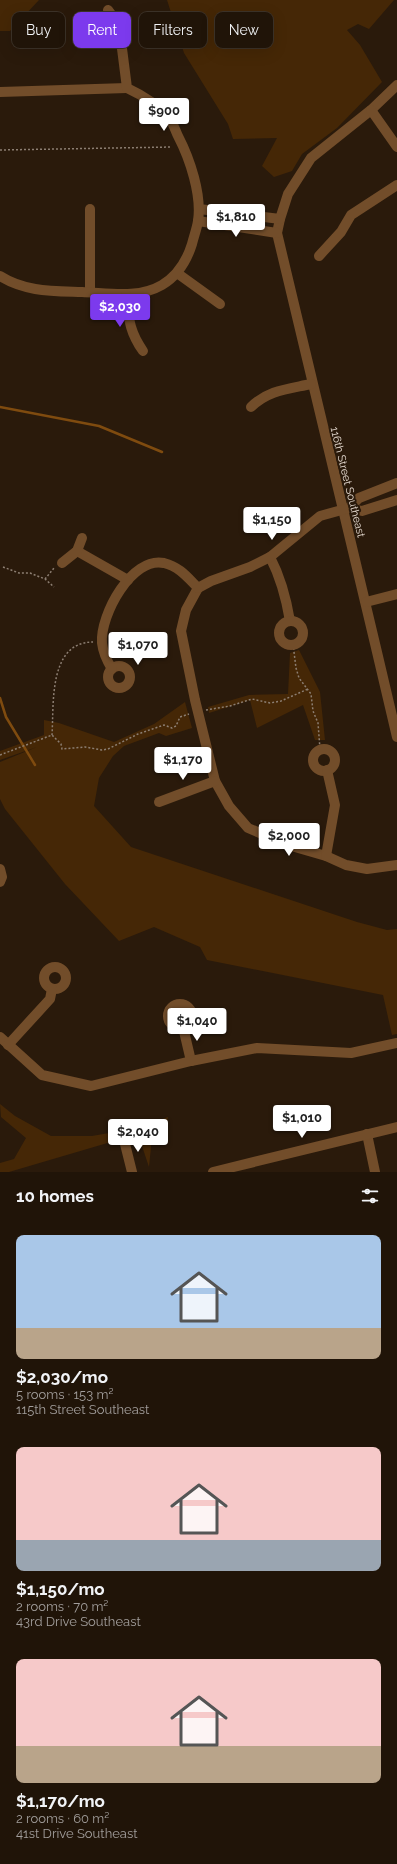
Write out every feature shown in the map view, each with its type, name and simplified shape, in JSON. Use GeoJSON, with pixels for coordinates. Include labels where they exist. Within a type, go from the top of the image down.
{"type":"FeatureCollection","features":[{"type":"Feature","properties":{"kind":"street"},"geometry":{"type":"LineString","coordinates":[[108,10],[119,25],[127,88]]}},
{"type":"Feature","properties":{"kind":"street"},"geometry":{"type":"LineString","coordinates":[[198,221],[277,233],[288,194],[311,158],[371,110],[397,85]]}},
{"type":"Feature","properties":{"kind":"street"},"geometry":{"type":"LineString","coordinates":[[0,92],[127,88],[146,98],[169,118],[184,147],[194,177],[199,208],[198,221],[188,254],[177,273],[162,285],[148,291],[126,294],[34,290],[8,281],[0,276]]}},
{"type":"Feature","properties":{"kind":"street"},"geometry":{"type":"LineString","coordinates":[[371,110],[397,147]]}},
{"type":"Feature","properties":{"kind":"street"},"geometry":{"type":"LineString","coordinates":[[319,256],[341,232],[351,215],[397,185]]}},
{"type":"Feature","properties":{"kind":"street"},"geometry":{"type":"LineString","coordinates":[[199,208],[280,219]]}},
{"type":"Feature","properties":{"kind":"street"},"geometry":{"type":"LineString","coordinates":[[90,209],[90,292]]}},
{"type":"Feature","properties":{"kind":"street","name":"116th Street Southeast"},"geometry":{"type":"LineString","coordinates":[[277,233],[311,384],[346,509],[397,737]]}},
{"type":"Feature","properties":{"kind":"street"},"geometry":{"type":"LineString","coordinates":[[177,273],[220,304]]}},
{"type":"Feature","properties":{"kind":"street"},"geometry":{"type":"LineString","coordinates":[[126,294],[129,322],[134,337],[143,351]]}},
{"type":"Feature","properties":{"kind":"street"},"geometry":{"type":"LineString","coordinates":[[251,407],[260,398],[269,394],[311,384]]}},
{"type":"Feature","properties":{"kind":"street"},"geometry":{"type":"LineString","coordinates":[[346,509],[359,498],[397,483]]}},
{"type":"Feature","properties":{"kind":"street"},"geometry":{"type":"LineString","coordinates":[[397,500],[362,511],[346,509],[320,516],[270,557],[211,581],[198,588],[186,610],[181,631],[198,712],[215,781],[229,806],[248,828],[288,845],[326,856],[346,865],[367,868],[397,865]]}},
{"type":"Feature","properties":{"kind":"street"},"geometry":{"type":"LineString","coordinates":[[62,563],[77,551],[82,538]]}},
{"type":"Feature","properties":{"kind":"street"},"geometry":{"type":"LineString","coordinates":[[77,551],[128,580]]}},
{"type":"Feature","properties":{"kind":"street"},"geometry":{"type":"LineString","coordinates":[[270,557],[282,581],[290,621]]}},
{"type":"Feature","properties":{"kind":"street"},"geometry":{"type":"LineString","coordinates":[[112,669],[105,657],[102,644],[104,624],[112,603],[131,575],[149,564],[163,563],[178,568],[198,588]]}},
{"type":"Feature","properties":{"kind":"street"},"geometry":{"type":"LineString","coordinates":[[366,602],[397,594]]}},
{"type":"Feature","properties":{"kind":"street"},"geometry":{"type":"LineString","coordinates":[[290,621],[298,623],[303,632],[300,640],[293,644],[285,643],[279,636],[281,626],[290,621]]}},
{"type":"Feature","properties":{"kind":"street"},"geometry":{"type":"LineString","coordinates":[[320,749],[329,750],[335,756],[334,764],[327,770],[319,770],[313,763],[314,755],[320,749]]}},
{"type":"Feature","properties":{"kind":"street"},"geometry":{"type":"LineString","coordinates":[[326,856],[335,806],[327,770]]}},
{"type":"Feature","properties":{"kind":"street"},"geometry":{"type":"LineString","coordinates":[[159,802],[215,781]]}},
{"type":"Feature","properties":{"kind":"street"},"geometry":{"type":"LineString","coordinates":[[0,869],[2,877],[0,882]]}},
{"type":"Feature","properties":{"kind":"street"},"geometry":{"type":"LineString","coordinates":[[8,1045],[50,999],[52,989]]}},
{"type":"Feature","properties":{"kind":"street"},"geometry":{"type":"LineString","coordinates":[[183,1028],[191,1061]]}},
{"type":"Feature","properties":{"kind":"street"},"geometry":{"type":"LineString","coordinates":[[0,1037],[42,1075],[92,1086],[191,1061],[257,1048],[351,1053],[397,1043]]}},
{"type":"Feature","properties":{"kind":"street"},"geometry":{"type":"LineString","coordinates":[[213,1172],[251,1168],[367,1134],[397,1127]]}},
{"type":"Feature","properties":{"kind":"street"},"geometry":{"type":"LineString","coordinates":[[367,1134],[375,1172]]}},
{"type":"Feature","properties":{"kind":"street"},"geometry":{"type":"LineString","coordinates":[[124,1140],[132,1172]]}},
{"type":"Feature","properties":{"kind":"path"},"geometry":{"type":"LineString","coordinates":[[0,150],[184,147]]}},
{"type":"Feature","properties":{"kind":"path"},"geometry":{"type":"LineString","coordinates":[[45,579],[55,567],[62,563]]}},
{"type":"Feature","properties":{"kind":"path"},"geometry":{"type":"LineString","coordinates":[[3,567],[19,573],[30,573],[45,579],[54,587]]}},
{"type":"Feature","properties":{"kind":"path"},"geometry":{"type":"LineString","coordinates":[[102,644],[89,642],[80,644],[69,650],[56,675],[53,690],[52,735],[61,744],[62,749],[85,747],[102,750],[164,725],[172,728],[178,724],[180,717],[230,706],[252,699],[270,703],[281,701],[308,689]]}},
{"type":"Feature","properties":{"kind":"path"},"geometry":{"type":"LineString","coordinates":[[293,644],[296,668],[299,678],[311,694],[313,711],[318,723],[320,749]]}},
{"type":"Feature","properties":{"kind":"path"},"geometry":{"type":"LineString","coordinates":[[1,755],[52,735]]}},
{"type":"Feature","properties":{"kind":"shaded area"},"geometry":{"type":"Polygon","coordinates":[[[0,0],[39,0],[28,12],[12,12],[12,29],[10,31],[0,31],[0,0]]]}},
{"type":"Feature","properties":{"kind":"shaded area"},"geometry":{"type":"Polygon","coordinates":[[[167,0],[394,0],[369,29],[358,24],[347,30],[360,45],[382,82],[337,128],[302,154],[292,171],[274,177],[262,166],[277,138],[233,139],[228,124],[184,53],[182,48],[207,48],[207,12],[171,12],[167,0]]]}},
{"type":"Feature","properties":{"kind":"shaded area"},"geometry":{"type":"Polygon","coordinates":[[[299,650],[320,692],[325,740],[315,740],[303,705],[257,728],[250,700],[209,713],[208,707],[249,695],[288,694],[290,653],[299,650]]]}},
{"type":"Feature","properties":{"kind":"shaded area"},"geometry":{"type":"Polygon","coordinates":[[[185,702],[192,728],[166,736],[159,733],[124,746],[113,756],[99,778],[94,806],[131,847],[357,922],[387,930],[397,929],[397,1034],[392,1035],[383,995],[207,960],[200,947],[154,927],[119,941],[65,884],[5,809],[0,799],[0,762],[37,747],[0,760],[0,751],[44,735],[44,720],[59,723],[114,742],[154,724],[185,702]]]}},
{"type":"Feature","properties":{"kind":"shaded area"},"geometry":{"type":"Polygon","coordinates":[[[0,1104],[15,1116],[51,1136],[92,1136],[143,1127],[168,1117],[166,1130],[152,1137],[149,1167],[138,1134],[9,1172],[0,1172],[0,1163],[14,1159],[26,1138],[1,1117],[0,1104]]]}},
{"type":"Feature","properties":{"kind":"waterway"},"geometry":{"type":"LineString","coordinates":[[0,407],[99,426],[162,452]]}},
{"type":"Feature","properties":{"kind":"waterway"},"geometry":{"type":"LineString","coordinates":[[0,698],[6,717],[35,765]]}}]}
